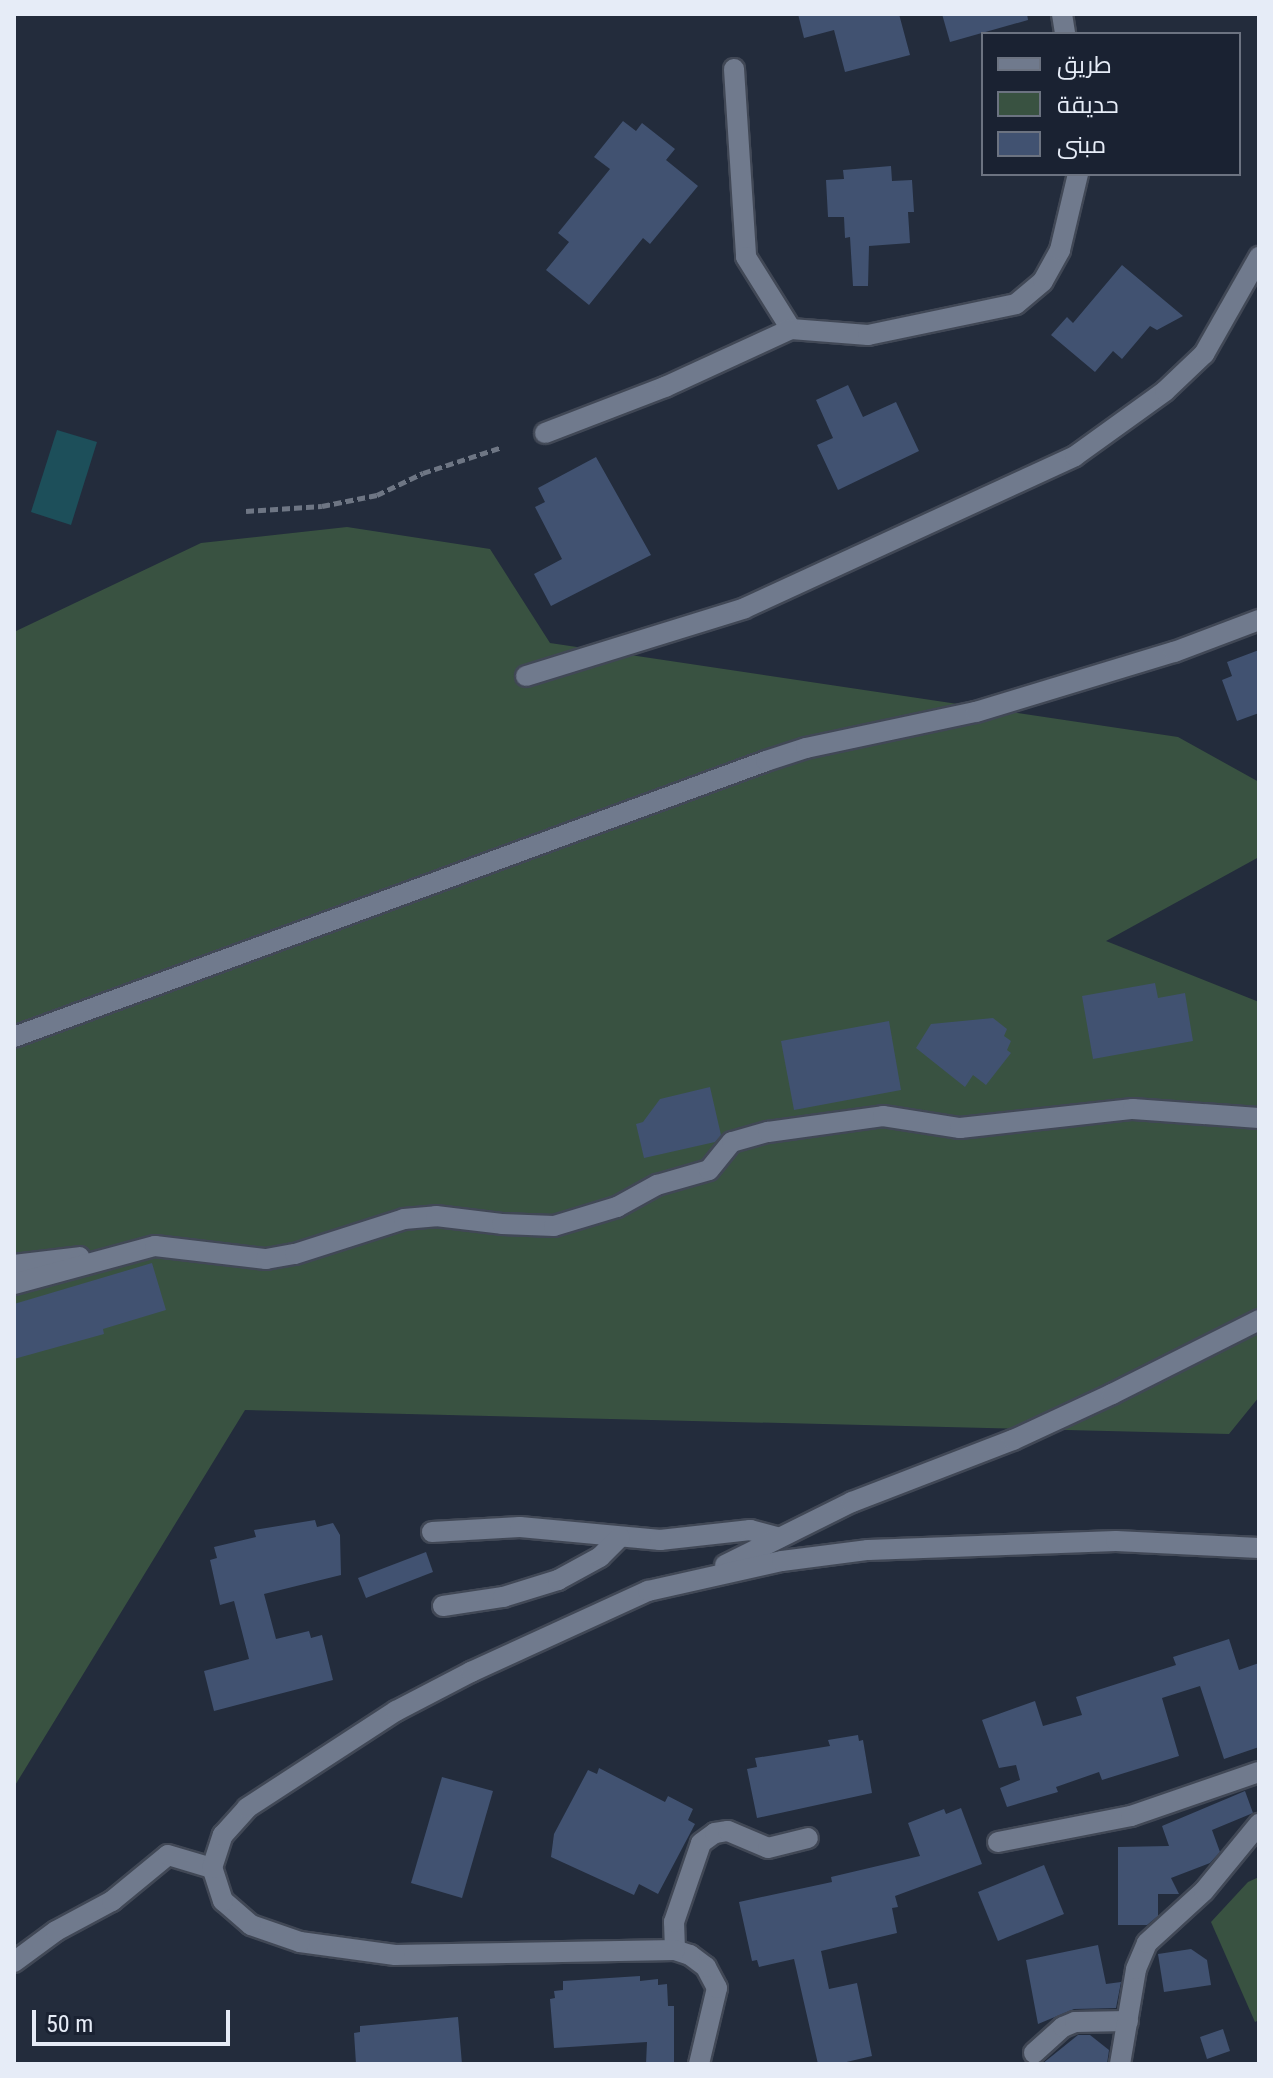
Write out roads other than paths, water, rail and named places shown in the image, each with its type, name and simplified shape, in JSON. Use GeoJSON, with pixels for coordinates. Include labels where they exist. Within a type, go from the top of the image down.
{"type":"FeatureCollection","features":[{"type":"Feature","properties":{"kind":"street"},"geometry":{"type":"LineString","coordinates":[[734,69],[746,257],[791,329]]}},
{"type":"Feature","properties":{"kind":"street"},"geometry":{"type":"LineString","coordinates":[[545,433],[665,387],[791,329],[868,335],[1016,304],[1043,281],[1060,250],[1078,176]]}},
{"type":"Feature","properties":{"kind":"street"},"geometry":{"type":"LineString","coordinates":[[526,676],[745,608],[1075,456],[1165,391],[1204,354],[1259,257]]}},
{"type":"Feature","properties":{"kind":"street"},"geometry":{"type":"LineString","coordinates":[[14,1037],[766,761],[806,748],[976,712],[1174,652],[1259,620]]}},
{"type":"Feature","properties":{"kind":"street"},"geometry":{"type":"LineString","coordinates":[[14,1265],[155,1246],[266,1259],[295,1254],[404,1219],[436,1216],[554,1226],[617,1207],[657,1185],[709,1170],[732,1142],[768,1132],[883,1116],[960,1128],[1133,1109],[1259,1118]]}},
{"type":"Feature","properties":{"kind":"street"},"geometry":{"type":"LineString","coordinates":[[14,1284],[120,1253]]}},
{"type":"Feature","properties":{"kind":"street"},"geometry":{"type":"LineString","coordinates":[[701,1577],[852,1502],[1055,1420],[1259,1320]]}},
{"type":"Feature","properties":{"kind":"street"},"geometry":{"type":"LineString","coordinates":[[432,1532],[520,1527],[660,1540],[750,1530],[779,1538]]}},
{"type":"Feature","properties":{"kind":"street"},"geometry":{"type":"LineString","coordinates":[[443,1606],[503,1597],[558,1580],[600,1557],[620,1537]]}},
{"type":"Feature","properties":{"kind":"street"},"geometry":{"type":"LineString","coordinates":[[699,2064],[717,1988],[706,1967],[675,1950],[395,1955],[300,1942],[251,1925],[223,1901],[212,1868],[223,1835],[247,1808],[396,1711],[471,1672],[634,1598],[701,1577],[782,1561],[868,1550],[1116,1541],[1259,1548]]}},
{"type":"Feature","properties":{"kind":"street"},"geometry":{"type":"LineString","coordinates":[[998,1842],[1131,1816],[1259,1772]]}},
{"type":"Feature","properties":{"kind":"street"},"geometry":{"type":"LineString","coordinates":[[1120,2064],[1136,1969],[1147,1943],[1204,1891],[1259,1824]]}},
{"type":"Feature","properties":{"kind":"street"},"geometry":{"type":"LineString","coordinates":[[675,1950],[674,1922],[701,1843],[715,1833],[728,1831],[768,1848],[808,1838]]}},
{"type":"Feature","properties":{"kind":"street"},"geometry":{"type":"LineString","coordinates":[[14,1962],[56,1931],[112,1901],[168,1855],[212,1868]]}},
{"type":"Feature","properties":{"kind":"street"},"geometry":{"type":"LineString","coordinates":[[1034,2053],[1063,2027],[1075,2022],[1128,2021]]}}]}
